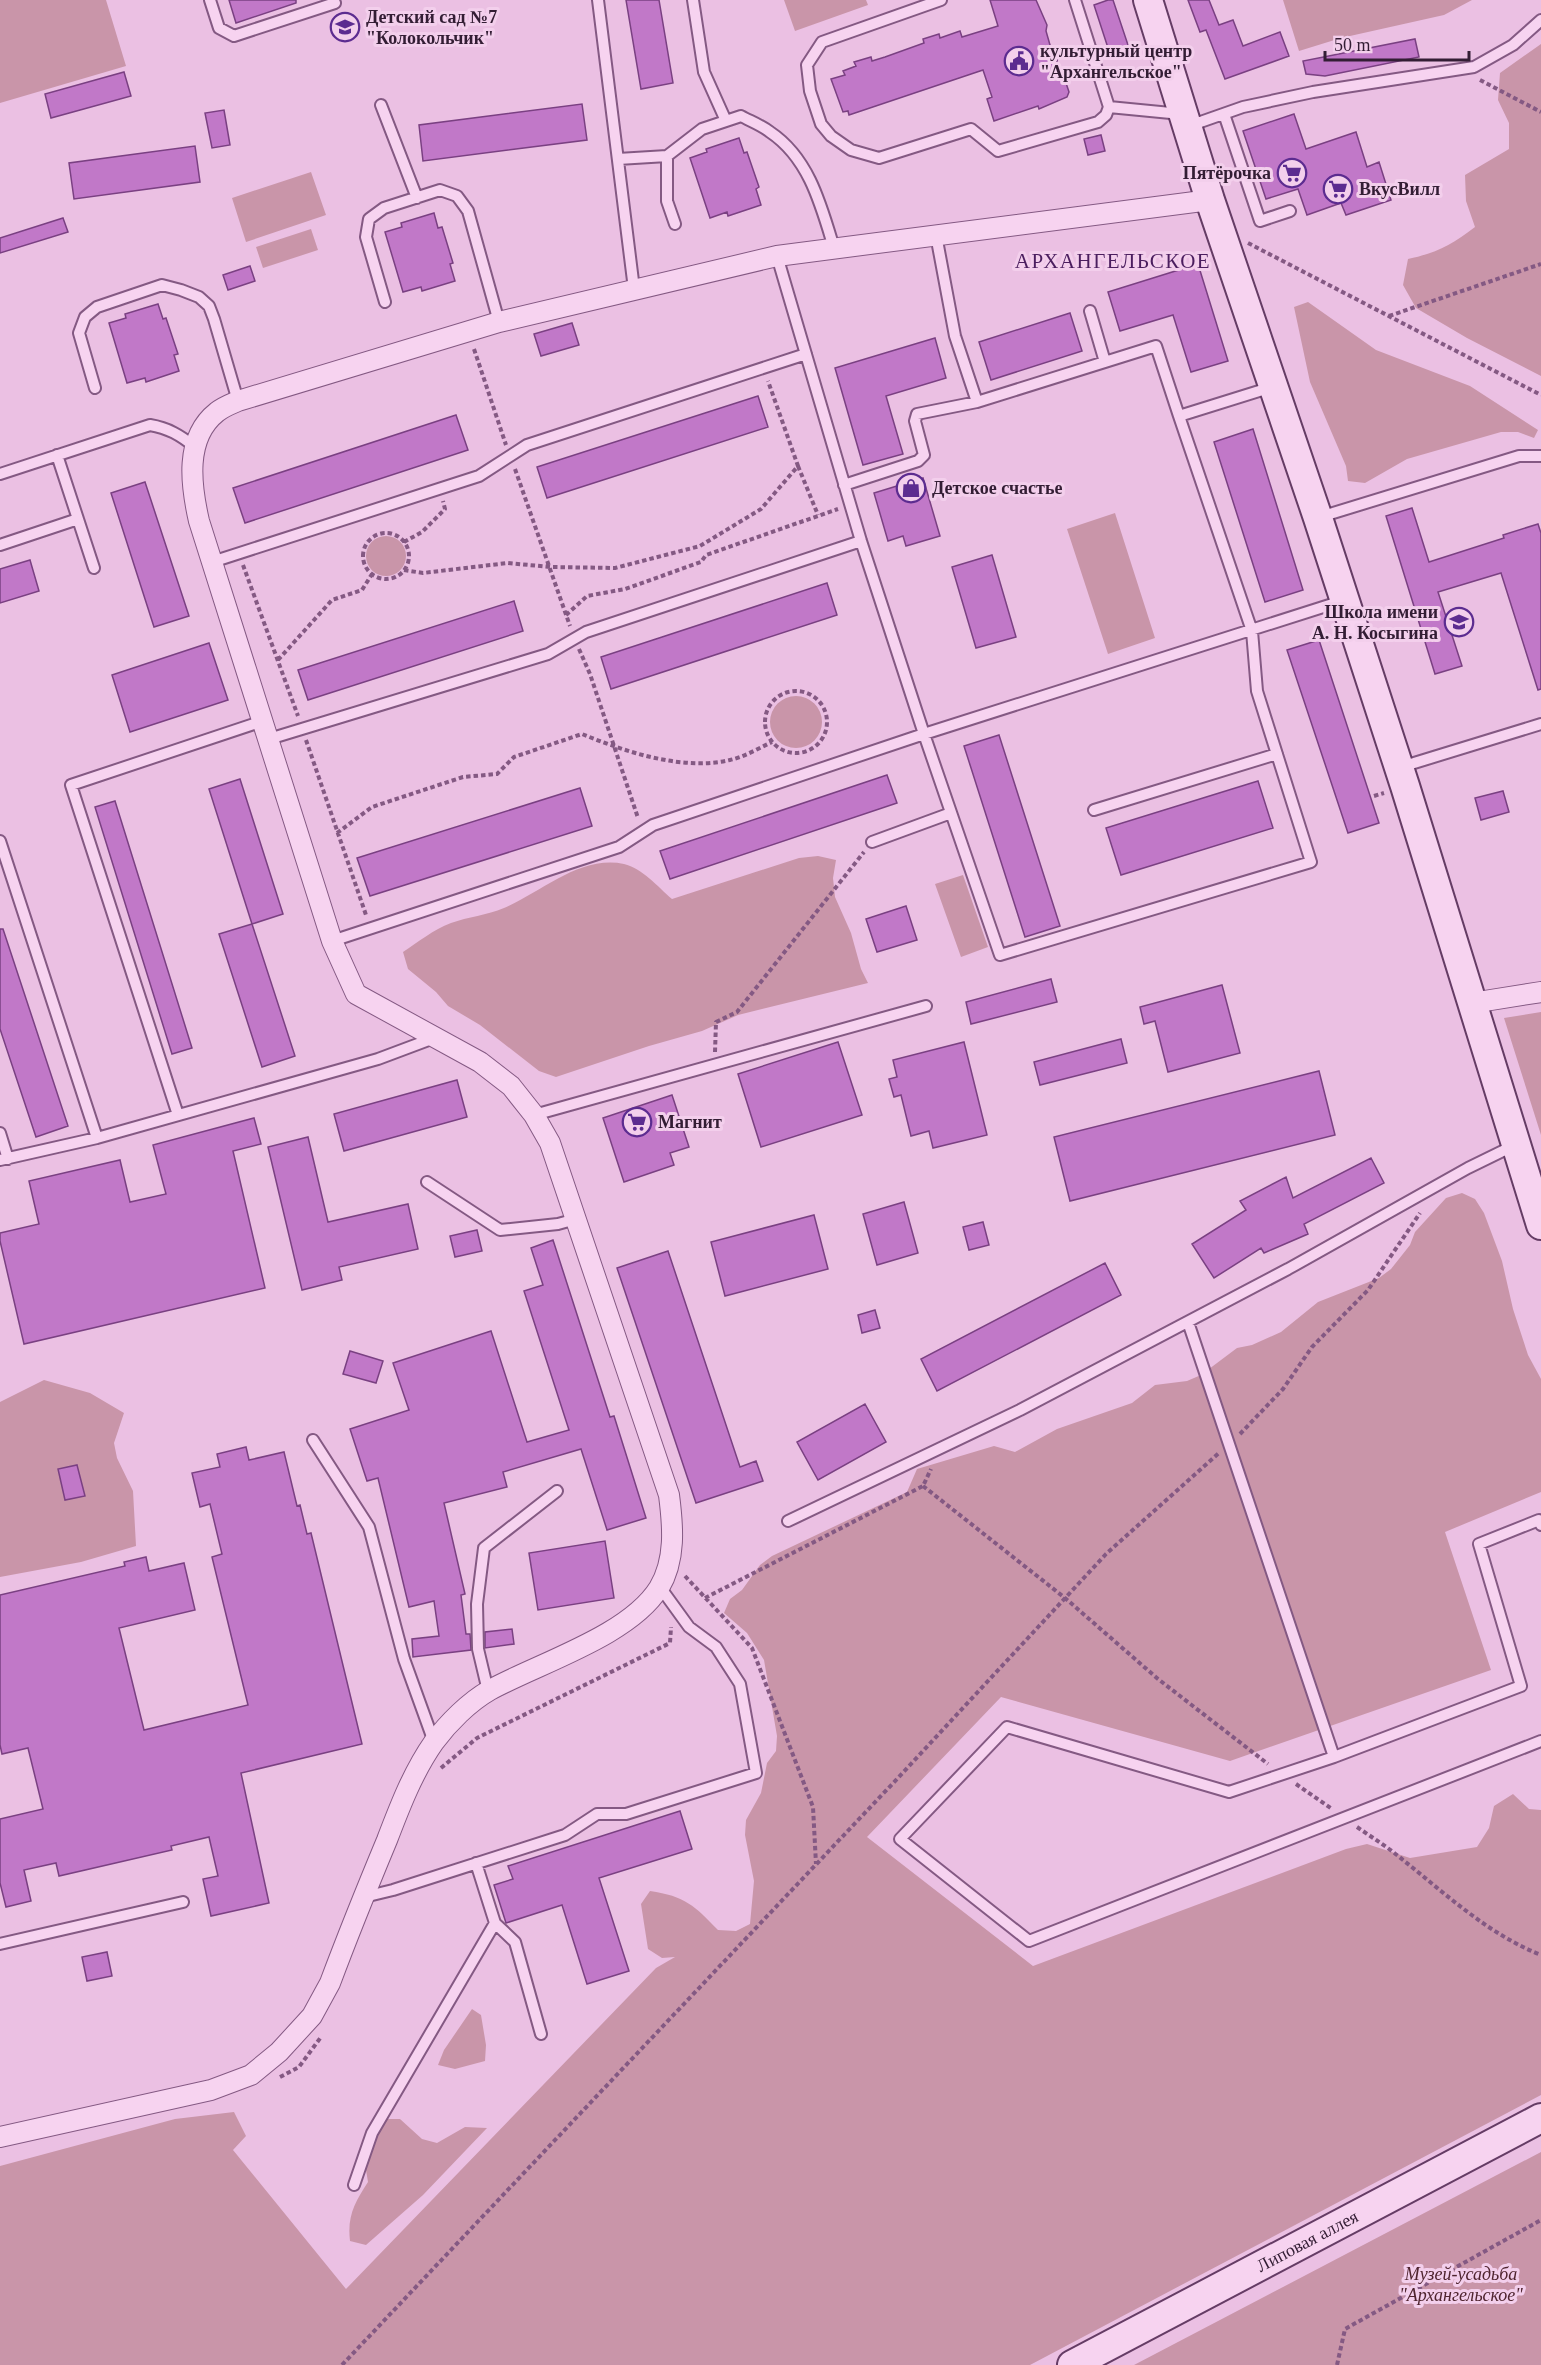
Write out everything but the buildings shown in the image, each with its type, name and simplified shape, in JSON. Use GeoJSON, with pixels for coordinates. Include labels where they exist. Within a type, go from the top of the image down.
{"type":"FeatureCollection","features":[{"type":"Feature","properties":{"kind":"street"},"geometry":{"type":"LineString","coordinates":[[1148,0],[1184,121],[1318,518],[1399,768],[1541,1225]]}},
{"type":"Feature","properties":{"kind":"street"},"geometry":{"type":"LineString","coordinates":[[0,2137],[211,2090],[251,2075],[279,2052],[312,2016],[330,1983],[412,1777],[434,1742],[458,1715],[488,1691],[586,1644],[639,1612],[660,1587],[670,1559],[673,1529],[669,1495],[550,1143],[534,1114],[511,1086],[480,1062],[356,994],[332,941],[194,501],[192,466],[195,447],[206,425],[217,412],[238,401],[499,322],[777,256],[1210,200]]}},
{"type":"Feature","properties":{"kind":"street"},"geometry":{"type":"LineString","coordinates":[[1472,1004],[1541,992]]}},
{"type":"Feature","properties":{"kind":"street","name":"Липовая аллея"},"geometry":{"type":"LineString","coordinates":[[1072,2365],[1541,2118]]}},
{"type":"Feature","properties":{"kind":"lane"},"geometry":{"type":"LineString","coordinates":[[210,0],[219,28],[234,36],[335,3]]}},
{"type":"Feature","properties":{"kind":"lane"},"geometry":{"type":"LineString","coordinates":[[598,0],[634,289]]}},
{"type":"Feature","properties":{"kind":"lane"},"geometry":{"type":"LineString","coordinates":[[693,0],[704,72],[726,121]]}},
{"type":"Feature","properties":{"kind":"lane"},"geometry":{"type":"LineString","coordinates":[[941,0],[827,39],[814,52],[807,65],[810,91],[821,124],[831,136],[851,150],[879,158],[971,129],[998,152],[1098,122],[1106,115],[1109,107],[1075,0]]}},
{"type":"Feature","properties":{"kind":"lane"},"geometry":{"type":"LineString","coordinates":[[1109,107],[1184,121],[1224,114],[1244,107],[1313,92],[1474,67],[1513,45],[1541,20]]}},
{"type":"Feature","properties":{"kind":"lane"},"geometry":{"type":"LineString","coordinates":[[381,105],[417,198]]}},
{"type":"Feature","properties":{"kind":"lane"},"geometry":{"type":"LineString","coordinates":[[1224,114],[1260,221],[1290,211]]}},
{"type":"Feature","properties":{"kind":"lane"},"geometry":{"type":"LineString","coordinates":[[618,159],[667,156],[702,129],[741,116],[770,132],[790,149],[804,166],[822,208],[834,248]]}},
{"type":"Feature","properties":{"kind":"lane"},"geometry":{"type":"LineString","coordinates":[[667,156],[667,201],[675,224]]}},
{"type":"Feature","properties":{"kind":"lane"},"geometry":{"type":"LineString","coordinates":[[385,302],[366,237],[369,219],[384,208],[440,190],[457,196],[468,211],[499,322]]}},
{"type":"Feature","properties":{"kind":"lane"},"geometry":{"type":"LineString","coordinates":[[936,235],[955,336],[977,402]]}},
{"type":"Feature","properties":{"kind":"lane"},"geometry":{"type":"LineString","coordinates":[[777,256],[844,484],[851,505],[861,541],[1000,955],[1311,862],[1257,691],[1252,631],[1156,346],[977,402],[917,414],[915,421],[924,455],[918,461],[844,484]]}},
{"type":"Feature","properties":{"kind":"lane"},"geometry":{"type":"LineString","coordinates":[[95,388],[79,333],[85,317],[97,306],[162,285],[199,297],[209,306],[238,401]]}},
{"type":"Feature","properties":{"kind":"lane"},"geometry":{"type":"LineString","coordinates":[[1090,311],[1105,362]]}},
{"type":"Feature","properties":{"kind":"lane"},"geometry":{"type":"LineString","coordinates":[[212,562],[479,476],[527,445],[806,354]]}},
{"type":"Feature","properties":{"kind":"lane"},"geometry":{"type":"LineString","coordinates":[[1179,416],[1274,387]]}},
{"type":"Feature","properties":{"kind":"lane"},"geometry":{"type":"LineString","coordinates":[[0,474],[150,425],[165,427],[183,436],[195,447]]}},
{"type":"Feature","properties":{"kind":"lane"},"geometry":{"type":"LineString","coordinates":[[57,455],[94,568]]}},
{"type":"Feature","properties":{"kind":"lane"},"geometry":{"type":"LineString","coordinates":[[1318,518],[1519,456],[1541,456]]}},
{"type":"Feature","properties":{"kind":"lane"},"geometry":{"type":"LineString","coordinates":[[0,545],[78,519]]}},
{"type":"Feature","properties":{"kind":"lane"},"geometry":{"type":"LineString","coordinates":[[178,1115],[70,785],[548,654],[597,628],[861,541]]}},
{"type":"Feature","properties":{"kind":"lane"},"geometry":{"type":"LineString","coordinates":[[332,941],[619,846],[653,825],[924,734],[1345,600]]}},
{"type":"Feature","properties":{"kind":"lane"},"geometry":{"type":"LineString","coordinates":[[1399,768],[1541,724]]}},
{"type":"Feature","properties":{"kind":"lane"},"geometry":{"type":"LineString","coordinates":[[1094,810],[1276,754]]}},
{"type":"Feature","properties":{"kind":"lane"},"geometry":{"type":"LineString","coordinates":[[873,842],[951,813]]}},
{"type":"Feature","properties":{"kind":"lane"},"geometry":{"type":"LineString","coordinates":[[0,840],[97,1138]]}},
{"type":"Feature","properties":{"kind":"lane"},"geometry":{"type":"LineString","coordinates":[[534,1114],[926,1006]]}},
{"type":"Feature","properties":{"kind":"lane"},"geometry":{"type":"LineString","coordinates":[[0,1133],[4,1160],[97,1138],[378,1059],[434,1038]]}},
{"type":"Feature","properties":{"kind":"lane"},"geometry":{"type":"LineString","coordinates":[[788,1521],[1020,1410],[1516,1145]]}},
{"type":"Feature","properties":{"kind":"lane"},"geometry":{"type":"LineString","coordinates":[[427,1182],[500,1230],[576,1220]]}},
{"type":"Feature","properties":{"kind":"lane"},"geometry":{"type":"LineString","coordinates":[[1188,1322],[1334,1757]]}},
{"type":"Feature","properties":{"kind":"lane"},"geometry":{"type":"LineString","coordinates":[[312,1440],[369,1527],[404,1659],[434,1742]]}},
{"type":"Feature","properties":{"kind":"lane"},"geometry":{"type":"LineString","coordinates":[[488,1691],[478,1649],[477,1605],[484,1548],[557,1491]]}},
{"type":"Feature","properties":{"kind":"lane"},"geometry":{"type":"LineString","coordinates":[[1541,1525],[1539,1520],[1479,1544],[1521,1686],[1334,1757],[1229,1791],[1007,1727],[900,1839],[1029,1941],[1541,1741]]}},
{"type":"Feature","properties":{"kind":"lane"},"geometry":{"type":"LineString","coordinates":[[363,1897],[565,1835],[597,1814],[626,1814],[756,1773],[740,1684],[716,1647],[689,1627],[660,1587]]}},
{"type":"Feature","properties":{"kind":"lane"},"geometry":{"type":"LineString","coordinates":[[476,1863],[495,1923],[515,1942],[541,2034]]}},
{"type":"Feature","properties":{"kind":"lane"},"geometry":{"type":"LineString","coordinates":[[0,1944],[183,1902]]}},
{"type":"Feature","properties":{"kind":"lane"},"geometry":{"type":"LineString","coordinates":[[354,2185],[372,2133],[495,1923]]}},
{"type":"Feature","properties":{"kind":"path"},"geometry":{"type":"LineString","coordinates":[[1459,69],[1541,112]]}},
{"type":"Feature","properties":{"kind":"path"},"geometry":{"type":"LineString","coordinates":[[1220,229],[1541,394]]}},
{"type":"Feature","properties":{"kind":"path"},"geometry":{"type":"LineString","coordinates":[[1389,316],[1541,264]]}},
{"type":"Feature","properties":{"kind":"path"},"geometry":{"type":"LineString","coordinates":[[468,332],[566,615],[590,674],[642,832]]}},
{"type":"Feature","properties":{"kind":"path"},"geometry":{"type":"LineString","coordinates":[[764,368],[798,466],[818,515]]}},
{"type":"Feature","properties":{"kind":"path"},"geometry":{"type":"LineString","coordinates":[[404,570],[423,573],[508,562],[550,567],[615,568],[700,546],[761,509],[798,466]]}},
{"type":"Feature","properties":{"kind":"path"},"geometry":{"type":"LineString","coordinates":[[404,542],[422,532],[445,509],[439,488]]}},
{"type":"Feature","properties":{"kind":"path"},"geometry":{"type":"LineString","coordinates":[[566,615],[587,596],[625,589],[701,562],[705,555],[851,505]]}},
{"type":"Feature","properties":{"kind":"path"},"geometry":{"type":"LineString","coordinates":[[388,534],[404,542],[408,553],[404,570],[389,579],[372,574],[363,560],[368,543],[377,535],[388,534]]}},
{"type":"Feature","properties":{"kind":"path"},"geometry":{"type":"LineString","coordinates":[[278,660],[332,600],[362,590],[372,574]]}},
{"type":"Feature","properties":{"kind":"path"},"geometry":{"type":"LineString","coordinates":[[798,691],[820,702],[827,716],[827,724],[822,740],[816,746],[802,753],[794,753],[778,748],[772,742],[765,728],[765,720],[770,705],[776,699],[798,691]]}},
{"type":"Feature","properties":{"kind":"path"},"geometry":{"type":"LineString","coordinates":[[337,833],[372,807],[463,777],[497,774],[514,758],[582,734],[614,747],[677,763],[730,760],[772,742]]}},
{"type":"Feature","properties":{"kind":"path"},"geometry":{"type":"LineString","coordinates":[[715,1065],[716,1022],[737,1012],[873,842]]}},
{"type":"Feature","properties":{"kind":"path"},"geometry":{"type":"LineString","coordinates":[[342,2365],[1106,1554],[1229,1444],[1283,1389],[1312,1347],[1368,1290],[1438,1185]]}},
{"type":"Feature","properties":{"kind":"path"},"geometry":{"type":"LineString","coordinates":[[705,1598],[923,1486],[940,1447]]}},
{"type":"Feature","properties":{"kind":"path"},"geometry":{"type":"LineString","coordinates":[[923,1486],[1065,1598],[1158,1679],[1282,1774],[1400,1857],[1480,1923],[1517,1946],[1541,1955]]}},
{"type":"Feature","properties":{"kind":"path"},"geometry":{"type":"LineString","coordinates":[[670,1559],[752,1648],[813,1807],[816,1864]]}},
{"type":"Feature","properties":{"kind":"path"},"geometry":{"type":"LineString","coordinates":[[1337,2365],[1345,2329],[1541,2220]]}},
{"type":"Feature","properties":{"kind":"green space"},"geometry":{"type":"Polygon","coordinates":[[[0,0],[106,0],[126,66],[0,103],[0,0]]]}},
{"type":"Feature","properties":{"kind":"green space"},"geometry":{"type":"Polygon","coordinates":[[[784,0],[866,0],[868,5],[795,31],[784,0]]]}},
{"type":"Feature","properties":{"kind":"green space"},"geometry":{"type":"Polygon","coordinates":[[[1283,0],[1472,0],[1444,15],[1341,38],[1299,51],[1283,0]]]}},
{"type":"Feature","properties":{"kind":"green space"},"geometry":{"type":"Polygon","coordinates":[[[1541,44],[1541,376],[1467,338],[1416,308],[1403,285],[1408,259],[1443,247],[1475,227],[1466,201],[1465,175],[1509,149],[1509,123],[1498,100],[1500,73],[1541,44]]]}},
{"type":"Feature","properties":{"kind":"green space"},"geometry":{"type":"Polygon","coordinates":[[[311,172],[326,215],[246,242],[232,198],[311,172]]]}},
{"type":"Feature","properties":{"kind":"green space"},"geometry":{"type":"Polygon","coordinates":[[[311,229],[318,250],[263,268],[256,247],[311,229]]]}},
{"type":"Feature","properties":{"kind":"green space"},"geometry":{"type":"Polygon","coordinates":[[[1308,302],[1376,350],[1470,386],[1538,430],[1534,438],[1518,432],[1501,432],[1407,459],[1365,483],[1348,481],[1346,466],[1310,382],[1294,307],[1308,302]]]}},
{"type":"Feature","properties":{"kind":"green space"},"geometry":{"type":"Polygon","coordinates":[[[1115,513],[1155,638],[1108,654],[1067,529],[1115,513]]]}},
{"type":"Feature","properties":{"kind":"green space"},"geometry":{"type":"Polygon","coordinates":[[[386,536],[400,542],[406,556],[400,570],[386,576],[372,570],[366,556],[372,542],[386,536]]]}},
{"type":"Feature","properties":{"kind":"green space"},"geometry":{"type":"Polygon","coordinates":[[[796,696],[810,700],[818,708],[822,722],[818,736],[810,744],[796,748],[782,744],[774,736],[770,722],[774,708],[782,700],[796,696]]]}},
{"type":"Feature","properties":{"kind":"green space"},"geometry":{"type":"Polygon","coordinates":[[[818,856],[836,860],[833,878],[835,897],[851,933],[861,969],[868,983],[738,1015],[702,1031],[556,1077],[539,1071],[480,1025],[448,1006],[436,992],[408,969],[403,952],[444,926],[504,908],[562,877],[592,865],[608,863],[631,866],[650,878],[672,899],[799,858],[818,856]]]}},
{"type":"Feature","properties":{"kind":"green space"},"geometry":{"type":"Polygon","coordinates":[[[963,875],[988,947],[961,957],[935,884],[963,875]]]}},
{"type":"Feature","properties":{"kind":"green space"},"geometry":{"type":"Polygon","coordinates":[[[1541,1012],[1541,1135],[1504,1018],[1541,1012]]]}},
{"type":"Feature","properties":{"kind":"green space"},"geometry":{"type":"Polygon","coordinates":[[[1462,1193],[1475,1199],[1484,1213],[1502,1261],[1513,1309],[1528,1355],[1541,1379],[1541,1492],[1445,1532],[1491,1670],[1230,1761],[1001,1697],[867,1837],[1033,1966],[1346,1849],[1367,1844],[1410,1858],[1477,1847],[1489,1828],[1494,1806],[1513,1794],[1529,1809],[1541,1810],[1541,2095],[1030,2365],[0,2365],[0,2166],[175,2119],[234,2112],[246,2136],[233,2150],[346,2289],[656,1968],[675,1957],[662,1958],[648,1949],[641,1904],[650,1891],[672,1896],[688,1903],[703,1914],[718,1930],[736,1931],[750,1924],[754,1881],[745,1835],[746,1820],[761,1793],[767,1763],[776,1751],[777,1736],[764,1660],[747,1633],[724,1613],[730,1599],[742,1590],[760,1565],[772,1556],[907,1492],[917,1469],[994,1446],[1015,1452],[1057,1429],[1132,1403],[1155,1385],[1187,1381],[1201,1375],[1237,1348],[1252,1345],[1281,1332],[1318,1302],[1379,1278],[1391,1269],[1410,1245],[1415,1232],[1446,1198],[1462,1193]]]}},
{"type":"Feature","properties":{"kind":"green space"},"geometry":{"type":"Polygon","coordinates":[[[44,1380],[90,1393],[124,1413],[114,1443],[117,1458],[133,1491],[136,1546],[81,1562],[0,1577],[0,1402],[44,1380]]]}},
{"type":"Feature","properties":{"kind":"green space"},"geometry":{"type":"Polygon","coordinates":[[[472,2009],[481,2015],[486,2045],[485,2061],[455,2069],[438,2065],[444,2050],[472,2009]]]}},
{"type":"Feature","properties":{"kind":"green space"},"geometry":{"type":"Polygon","coordinates":[[[384,2119],[400,2119],[422,2139],[437,2143],[465,2127],[487,2128],[423,2195],[366,2245],[350,2241],[351,2217],[368,2182],[365,2164],[384,2119]]]}},
{"type":"Feature","properties":{"kind":"green space","name":"Музей-усадьба \"Архангельское\""},"geometry":{"type":"Polygon","coordinates":[[[1541,2152],[1541,2365],[1134,2365],[1541,2152]]]}},
{"type":"Feature","properties":{"kind":"place","name":"Детский сад №7 \"Колокольчик\""},"geometry":{"type":"Point","coordinates":[345,27]}},
{"type":"Feature","properties":{"kind":"place","name":"культурный центр \"Архангельское\""},"geometry":{"type":"Point","coordinates":[1019,61]}},
{"type":"Feature","properties":{"kind":"place","name":"Пятёрочка"},"geometry":{"type":"Point","coordinates":[1292,173]}},
{"type":"Feature","properties":{"kind":"place","name":"ВкусВилл"},"geometry":{"type":"Point","coordinates":[1338,189]}},
{"type":"Feature","properties":{"kind":"place","name":"Детское счастье"},"geometry":{"type":"Point","coordinates":[911,488]}},
{"type":"Feature","properties":{"kind":"place","name":"Школа имени А. Н. Косыгина"},"geometry":{"type":"Point","coordinates":[1459,622]}},
{"type":"Feature","properties":{"kind":"place","name":"Магнит"},"geometry":{"type":"Point","coordinates":[637,1122]}},
{"type":"Feature","properties":{"kind":"district","name":"АРХАНГЕЛЬСКОЕ"},"geometry":{"type":"Point","coordinates":[1113,261]}}]}
